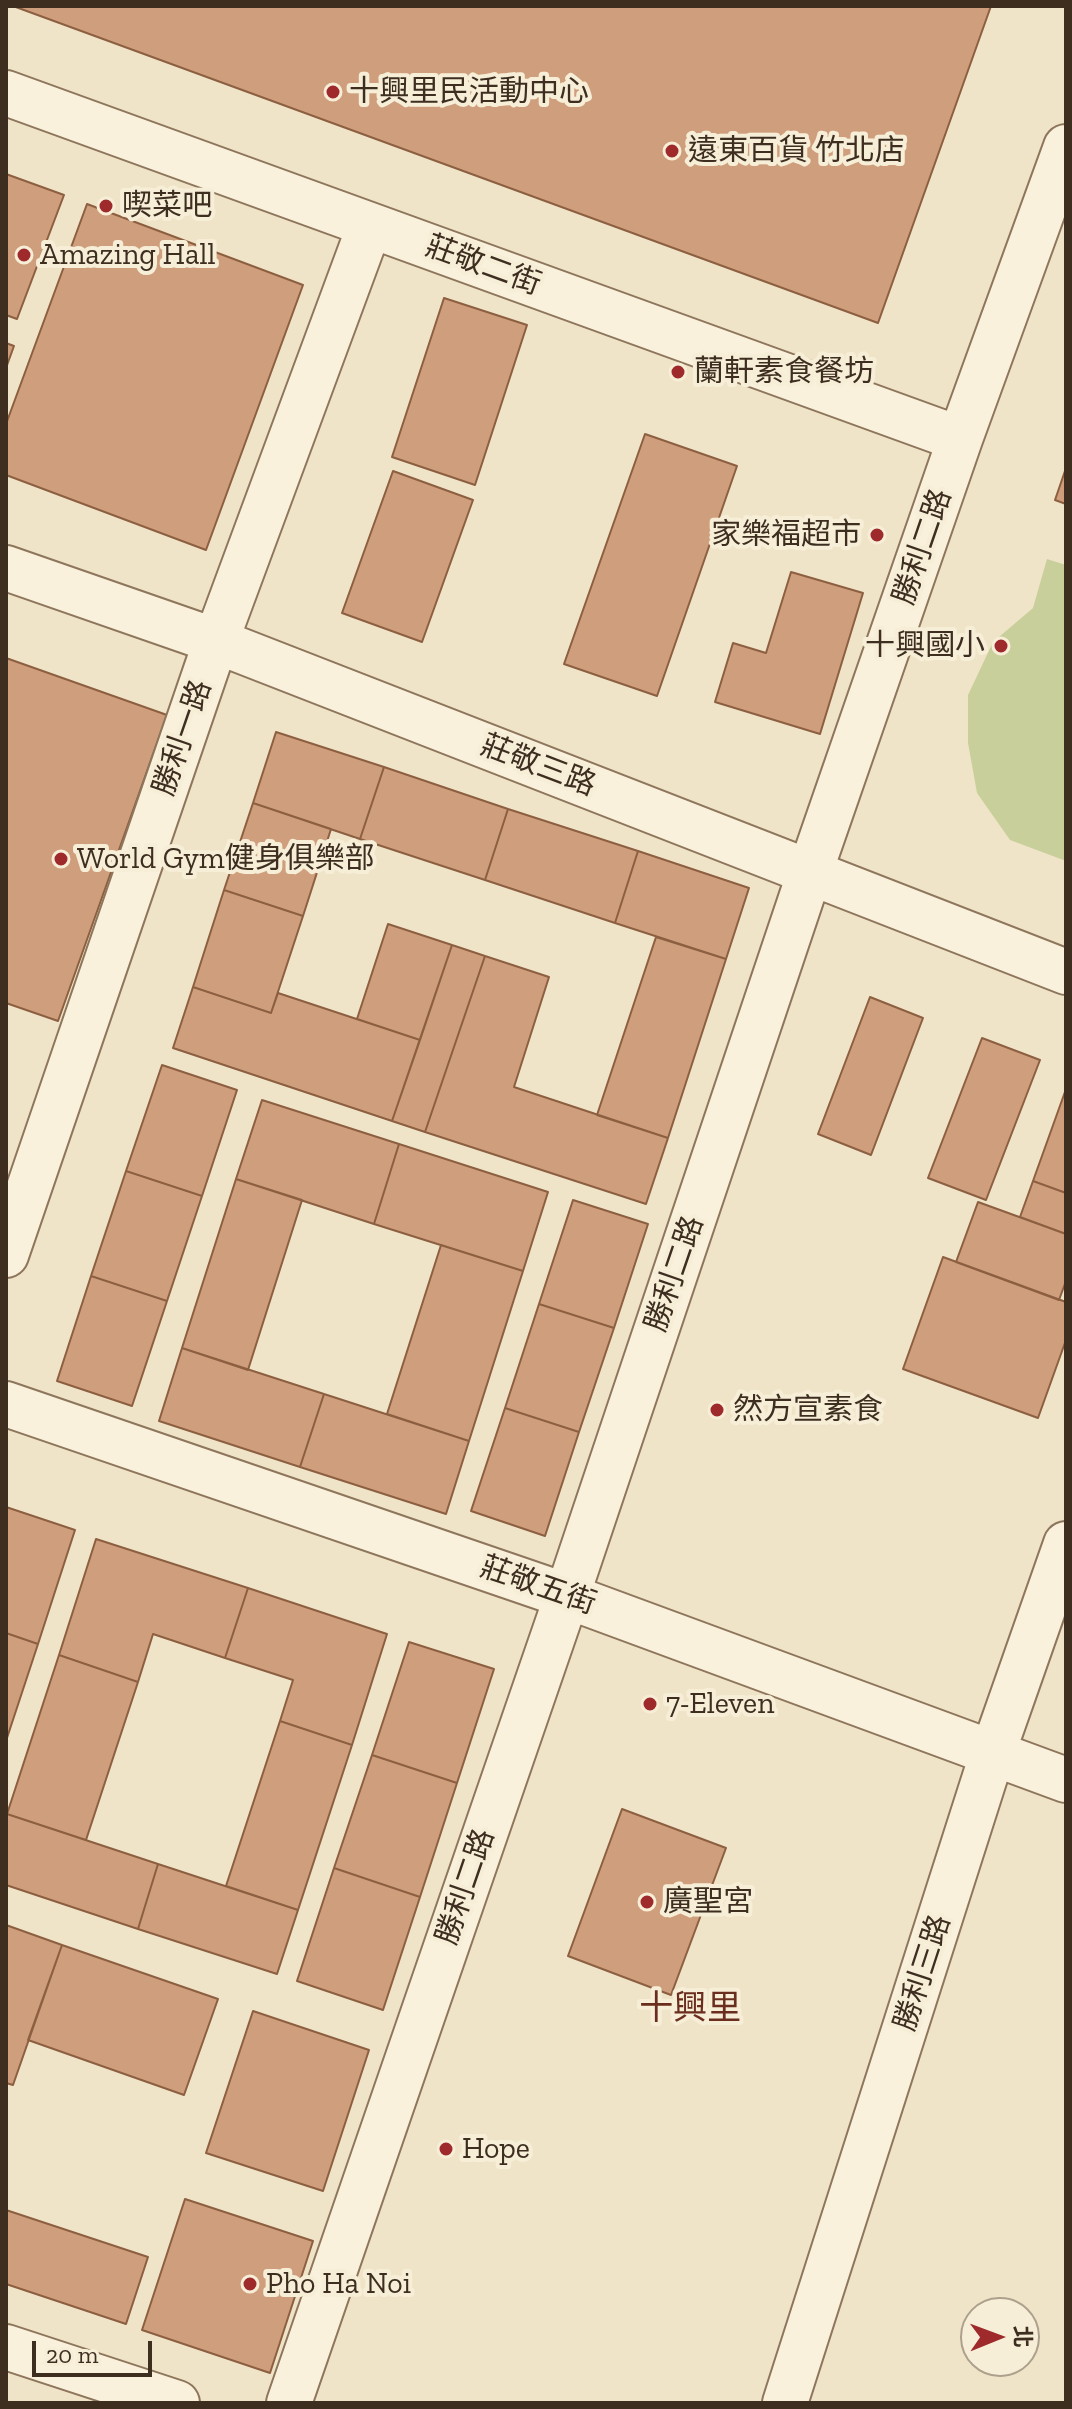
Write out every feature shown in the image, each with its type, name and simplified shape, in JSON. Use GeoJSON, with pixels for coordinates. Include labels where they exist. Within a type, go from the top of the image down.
{"type":"FeatureCollection","features":[{"type":"Feature","properties":{"kind":"street","name":"莊敬二街"},"geometry":{"type":"LineString","coordinates":[[6,93],[960,439]]}},
{"type":"Feature","properties":{"kind":"street","name":"勝利二路"},"geometry":{"type":"LineString","coordinates":[[289,2403],[567,1596],[810,872],[960,439],[1066,147]]}},
{"type":"Feature","properties":{"kind":"street","name":"勝利一路"},"geometry":{"type":"LineString","coordinates":[[6,1255],[216,641],[370,225]]}},
{"type":"Feature","properties":{"kind":"street","name":"莊敬三路"},"geometry":{"type":"LineString","coordinates":[[6,568],[216,641],[1066,972]]}},
{"type":"Feature","properties":{"kind":"street","name":"莊敬五街"},"geometry":{"type":"LineString","coordinates":[[6,1404],[567,1596],[1066,1780]]}},
{"type":"Feature","properties":{"kind":"street","name":"勝利三路"},"geometry":{"type":"LineString","coordinates":[[785,2403],[992,1755],[1066,1544]]}},
{"type":"Feature","properties":{"kind":"street"},"geometry":{"type":"LineString","coordinates":[[6,2347],[177,2403]]}},
{"type":"Feature","properties":{"kind":"green space"},"geometry":{"type":"Polygon","coordinates":[[[1047,559],[1066,565],[1066,861],[1010,840],[977,793],[968,743],[968,695],[993,642],[1033,608],[1047,559]]]}},
{"type":"Feature","properties":{"kind":"building","name":"遠東百貨 竹北店"},"geometry":{"type":"Polygon","coordinates":[[[13,6],[991,6],[878,323],[13,6]]]}},
{"type":"Feature","properties":{"kind":"building","name":"Amazing Hall"},"geometry":{"type":"Polygon","coordinates":[[[6,174],[64,195],[17,319],[6,315],[6,174]]]}},
{"type":"Feature","properties":{"kind":"building"},"geometry":{"type":"Polygon","coordinates":[[[87,204],[303,285],[206,550],[6,475],[6,424],[87,204]]]}},
{"type":"Feature","properties":{"kind":"building"},"geometry":{"type":"Polygon","coordinates":[[[444,298],[527,325],[475,485],[392,457],[444,298]]]}},
{"type":"Feature","properties":{"kind":"building"},"geometry":{"type":"Polygon","coordinates":[[[6,343],[14,346],[6,368],[6,343]]]}},
{"type":"Feature","properties":{"kind":"building"},"geometry":{"type":"Polygon","coordinates":[[[645,434],[737,466],[657,696],[564,664],[645,434]]]}},
{"type":"Feature","properties":{"kind":"building"},"geometry":{"type":"Polygon","coordinates":[[[1066,468],[1066,504],[1055,500],[1066,468]]]}},
{"type":"Feature","properties":{"kind":"building"},"geometry":{"type":"Polygon","coordinates":[[[393,471],[473,500],[422,642],[342,613],[393,471]]]}},
{"type":"Feature","properties":{"kind":"building"},"geometry":{"type":"Polygon","coordinates":[[[791,572],[863,593],[820,734],[715,702],[733,643],[766,653],[791,572]]]}},
{"type":"Feature","properties":{"kind":"building","name":"World Gym健身俱樂部"},"geometry":{"type":"Polygon","coordinates":[[[6,658],[167,715],[58,1021],[6,1003],[6,658]]]}},
{"type":"Feature","properties":{"kind":"building"},"geometry":{"type":"Polygon","coordinates":[[[276,732],[384,767],[360,839],[253,803],[276,732]]]}},
{"type":"Feature","properties":{"kind":"building"},"geometry":{"type":"Polygon","coordinates":[[[384,767],[508,809],[485,880],[360,839],[384,767]]]}},
{"type":"Feature","properties":{"kind":"building"},"geometry":{"type":"Polygon","coordinates":[[[253,803],[331,829],[303,916],[224,890],[253,803]]]}},
{"type":"Feature","properties":{"kind":"building"},"geometry":{"type":"Polygon","coordinates":[[[508,809],[638,851],[615,923],[485,880],[508,809]]]}},
{"type":"Feature","properties":{"kind":"building"},"geometry":{"type":"Polygon","coordinates":[[[638,851],[749,888],[726,959],[615,923],[638,851]]]}},
{"type":"Feature","properties":{"kind":"building"},"geometry":{"type":"Polygon","coordinates":[[[224,890],[303,916],[271,1013],[193,987],[224,890]]]}},
{"type":"Feature","properties":{"kind":"building"},"geometry":{"type":"Polygon","coordinates":[[[388,924],[452,945],[420,1040],[357,1019],[388,924]]]}},
{"type":"Feature","properties":{"kind":"building"},"geometry":{"type":"Polygon","coordinates":[[[656,937],[726,959],[668,1138],[597,1115],[656,937]]]}},
{"type":"Feature","properties":{"kind":"building"},"geometry":{"type":"Polygon","coordinates":[[[452,945],[485,956],[425,1132],[392,1121],[452,945]]]}},
{"type":"Feature","properties":{"kind":"building"},"geometry":{"type":"Polygon","coordinates":[[[485,956],[549,977],[514,1087],[668,1138],[646,1204],[425,1132],[485,956]]]}},
{"type":"Feature","properties":{"kind":"building"},"geometry":{"type":"Polygon","coordinates":[[[193,987],[271,1013],[278,993],[420,1040],[392,1121],[173,1048],[193,987]]]}},
{"type":"Feature","properties":{"kind":"building"},"geometry":{"type":"Polygon","coordinates":[[[870,997],[923,1018],[871,1155],[818,1134],[870,997]]]}},
{"type":"Feature","properties":{"kind":"building"},"geometry":{"type":"Polygon","coordinates":[[[982,1038],[1040,1060],[986,1200],[928,1178],[982,1038]]]}},
{"type":"Feature","properties":{"kind":"building"},"geometry":{"type":"Polygon","coordinates":[[[162,1065],[237,1090],[202,1196],[126,1171],[162,1065]]]}},
{"type":"Feature","properties":{"kind":"building"},"geometry":{"type":"Polygon","coordinates":[[[1066,1089],[1066,1193],[1033,1181],[1066,1089]]]}},
{"type":"Feature","properties":{"kind":"building"},"geometry":{"type":"Polygon","coordinates":[[[262,1100],[399,1144],[374,1224],[236,1179],[262,1100]]]}},
{"type":"Feature","properties":{"kind":"building"},"geometry":{"type":"Polygon","coordinates":[[[399,1144],[548,1192],[523,1271],[374,1224],[399,1144]]]}},
{"type":"Feature","properties":{"kind":"building"},"geometry":{"type":"Polygon","coordinates":[[[126,1171],[202,1196],[167,1301],[91,1276],[126,1171]]]}},
{"type":"Feature","properties":{"kind":"building"},"geometry":{"type":"Polygon","coordinates":[[[236,1179],[302,1200],[248,1370],[182,1348],[236,1179]]]}},
{"type":"Feature","properties":{"kind":"building"},"geometry":{"type":"Polygon","coordinates":[[[1033,1181],[1066,1193],[1066,1234],[1020,1217],[1033,1181]]]}},
{"type":"Feature","properties":{"kind":"building"},"geometry":{"type":"Polygon","coordinates":[[[573,1200],[648,1224],[614,1328],[539,1304],[573,1200]]]}},
{"type":"Feature","properties":{"kind":"building"},"geometry":{"type":"Polygon","coordinates":[[[978,1202],[1066,1234],[1066,1281],[1059,1300],[956,1262],[978,1202]]]}},
{"type":"Feature","properties":{"kind":"building"},"geometry":{"type":"Polygon","coordinates":[[[441,1245],[523,1271],[469,1441],[387,1414],[441,1245]]]}},
{"type":"Feature","properties":{"kind":"building"},"geometry":{"type":"Polygon","coordinates":[[[943,1257],[1066,1302],[1066,1340],[1038,1418],[903,1369],[943,1257]]]}},
{"type":"Feature","properties":{"kind":"building"},"geometry":{"type":"Polygon","coordinates":[[[91,1276],[167,1301],[132,1406],[57,1381],[91,1276]]]}},
{"type":"Feature","properties":{"kind":"building"},"geometry":{"type":"Polygon","coordinates":[[[539,1304],[614,1328],[579,1432],[505,1408],[539,1304]]]}},
{"type":"Feature","properties":{"kind":"building"},"geometry":{"type":"Polygon","coordinates":[[[182,1348],[324,1394],[300,1467],[159,1421],[182,1348]]]}},
{"type":"Feature","properties":{"kind":"building"},"geometry":{"type":"Polygon","coordinates":[[[324,1394],[469,1441],[446,1514],[300,1467],[324,1394]]]}},
{"type":"Feature","properties":{"kind":"building"},"geometry":{"type":"Polygon","coordinates":[[[505,1408],[579,1432],[545,1536],[471,1511],[505,1408]]]}},
{"type":"Feature","properties":{"kind":"building"},"geometry":{"type":"Polygon","coordinates":[[[6,1507],[75,1530],[38,1644],[6,1633],[6,1507]]]}},
{"type":"Feature","properties":{"kind":"building"},"geometry":{"type":"Polygon","coordinates":[[[96,1539],[248,1588],[225,1658],[153,1634],[138,1682],[59,1655],[96,1539]]]}},
{"type":"Feature","properties":{"kind":"building"},"geometry":{"type":"Polygon","coordinates":[[[248,1588],[387,1634],[352,1745],[280,1721],[293,1680],[225,1658],[248,1588]]]}},
{"type":"Feature","properties":{"kind":"building"},"geometry":{"type":"Polygon","coordinates":[[[6,1633],[38,1644],[6,1741],[6,1633]]]}},
{"type":"Feature","properties":{"kind":"building"},"geometry":{"type":"Polygon","coordinates":[[[409,1642],[494,1669],[457,1783],[372,1755],[409,1642]]]}},
{"type":"Feature","properties":{"kind":"building"},"geometry":{"type":"Polygon","coordinates":[[[59,1655],[138,1682],[86,1840],[7,1814],[59,1655]]]}},
{"type":"Feature","properties":{"kind":"building"},"geometry":{"type":"Polygon","coordinates":[[[280,1721],[352,1745],[298,1910],[226,1886],[280,1721]]]}},
{"type":"Feature","properties":{"kind":"building"},"geometry":{"type":"Polygon","coordinates":[[[372,1755],[457,1783],[420,1897],[334,1868],[372,1755]]]}},
{"type":"Feature","properties":{"kind":"building","name":"廣聖宮"},"geometry":{"type":"Polygon","coordinates":[[[622,1809],[726,1848],[671,1995],[568,1956],[622,1809]]]}},
{"type":"Feature","properties":{"kind":"building"},"geometry":{"type":"Polygon","coordinates":[[[7,1814],[158,1864],[138,1929],[6,1885],[7,1814]]]}},
{"type":"Feature","properties":{"kind":"building"},"geometry":{"type":"Polygon","coordinates":[[[158,1864],[298,1910],[277,1974],[138,1929],[158,1864]]]}},
{"type":"Feature","properties":{"kind":"building"},"geometry":{"type":"Polygon","coordinates":[[[334,1868],[420,1897],[383,2010],[297,1981],[334,1868]]]}},
{"type":"Feature","properties":{"kind":"building"},"geometry":{"type":"Polygon","coordinates":[[[6,1925],[62,1945],[13,2085],[6,2083],[6,1925]]]}},
{"type":"Feature","properties":{"kind":"building"},"geometry":{"type":"Polygon","coordinates":[[[62,1945],[218,1999],[184,2095],[28,2040],[62,1945]]]}},
{"type":"Feature","properties":{"kind":"building"},"geometry":{"type":"Polygon","coordinates":[[[253,2011],[369,2050],[323,2191],[206,2153],[253,2011]]]}},
{"type":"Feature","properties":{"kind":"building"},"geometry":{"type":"Polygon","coordinates":[[[185,2199],[313,2241],[270,2373],[142,2330],[185,2199]]]}},
{"type":"Feature","properties":{"kind":"building"},"geometry":{"type":"Polygon","coordinates":[[[6,2210],[148,2257],[126,2324],[6,2284],[6,2210]]]}},
{"type":"Feature","properties":{"kind":"place","name":"十興里民活動中心"},"geometry":{"type":"Point","coordinates":[333,92]}},
{"type":"Feature","properties":{"kind":"place","name":"遠東百貨 竹北店"},"geometry":{"type":"Point","coordinates":[672,151]}},
{"type":"Feature","properties":{"kind":"place","name":"喫菜吧"},"geometry":{"type":"Point","coordinates":[106,206]}},
{"type":"Feature","properties":{"kind":"place","name":"Amazing Hall"},"geometry":{"type":"Point","coordinates":[24,255]}},
{"type":"Feature","properties":{"kind":"place","name":"蘭軒素食餐坊"},"geometry":{"type":"Point","coordinates":[678,372]}},
{"type":"Feature","properties":{"kind":"place","name":"家樂福超市"},"geometry":{"type":"Point","coordinates":[877,535]}},
{"type":"Feature","properties":{"kind":"place","name":"十興國小"},"geometry":{"type":"Point","coordinates":[1001,646]}},
{"type":"Feature","properties":{"kind":"place","name":"World Gym健身俱樂部"},"geometry":{"type":"Point","coordinates":[61,859]}},
{"type":"Feature","properties":{"kind":"place","name":"然方宣素食"},"geometry":{"type":"Point","coordinates":[717,1410]}},
{"type":"Feature","properties":{"kind":"place","name":"7-Eleven"},"geometry":{"type":"Point","coordinates":[650,1704]}},
{"type":"Feature","properties":{"kind":"place","name":"廣聖宮"},"geometry":{"type":"Point","coordinates":[647,1902]}},
{"type":"Feature","properties":{"kind":"place","name":"Hope"},"geometry":{"type":"Point","coordinates":[446,2149]}},
{"type":"Feature","properties":{"kind":"place","name":"Pho Ha Noi"},"geometry":{"type":"Point","coordinates":[250,2284]}},
{"type":"Feature","properties":{"kind":"district","name":"十興里"},"geometry":{"type":"Point","coordinates":[690,2009]}}]}
